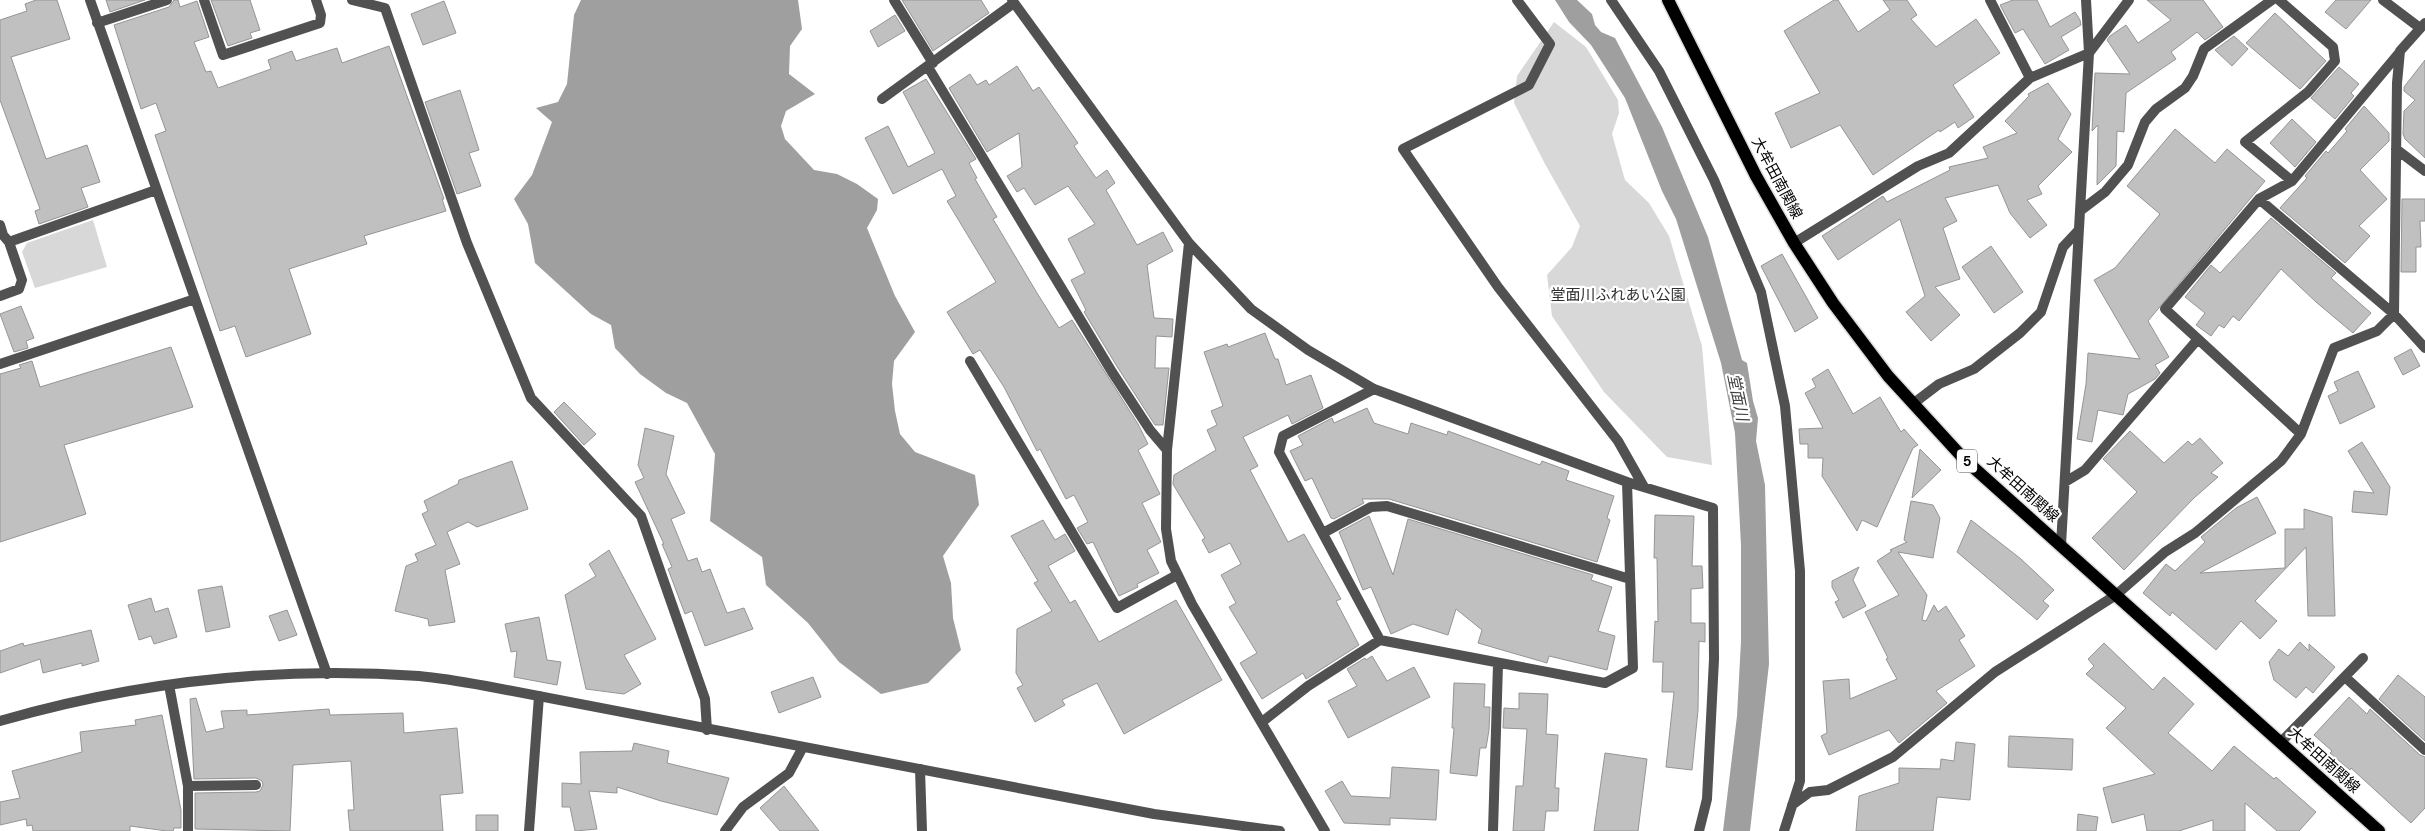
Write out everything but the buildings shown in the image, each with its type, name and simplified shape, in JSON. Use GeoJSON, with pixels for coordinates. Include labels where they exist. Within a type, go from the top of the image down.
{"type":"FeatureCollection","features":[{"type":"Feature","properties":{"kind":"main road","name":"大牟田南関線"},"geometry":{"type":"LineString","coordinates":[[1668,0],[1756,176],[1794,243],[1839,310],[1888,376],[1964,459],[2379,831]]}},
{"type":"Feature","properties":{"kind":"street"},"geometry":{"type":"LineString","coordinates":[[90,0],[327,674]]}},
{"type":"Feature","properties":{"kind":"street"},"geometry":{"type":"LineString","coordinates":[[98,23],[167,0]]}},
{"type":"Feature","properties":{"kind":"street"},"geometry":{"type":"LineString","coordinates":[[204,0],[223,55],[320,23],[321,15],[316,0]]}},
{"type":"Feature","properties":{"kind":"street"},"geometry":{"type":"LineString","coordinates":[[352,0],[385,8],[467,243],[531,398],[642,516],[705,699],[707,730]]}},
{"type":"Feature","properties":{"kind":"street"},"geometry":{"type":"LineString","coordinates":[[894,0],[1112,372],[1150,430],[1167,450]]}},
{"type":"Feature","properties":{"kind":"street"},"geometry":{"type":"LineString","coordinates":[[1517,0],[1550,44],[1529,85],[1403,149],[1498,287],[1618,442],[1644,487]]}},
{"type":"Feature","properties":{"kind":"street"},"geometry":{"type":"LineString","coordinates":[[1611,0],[1659,71],[1714,180],[1761,292],[1785,406],[1800,571],[1800,781],[1784,831]]}},
{"type":"Feature","properties":{"kind":"street"},"geometry":{"type":"LineString","coordinates":[[1990,0],[2030,78]]}},
{"type":"Feature","properties":{"kind":"street"},"geometry":{"type":"LineString","coordinates":[[2061,545],[2089,53],[2086,0]]}},
{"type":"Feature","properties":{"kind":"street"},"geometry":{"type":"LineString","coordinates":[[1794,243],[1918,166],[1949,153],[2030,78],[2089,53],[2128,0]]}},
{"type":"Feature","properties":{"kind":"street"},"geometry":{"type":"LineString","coordinates":[[2080,211],[2105,192],[2128,165],[2145,122],[2156,108],[2185,88],[2193,76],[2204,49],[2272,0]]}},
{"type":"Feature","properties":{"kind":"street"},"geometry":{"type":"LineString","coordinates":[[2279,0],[2333,47],[2335,61],[2308,92],[2245,142],[2292,181]]}},
{"type":"Feature","properties":{"kind":"street"},"geometry":{"type":"LineString","coordinates":[[2301,434],[2165,309],[2259,199],[2292,181],[2422,26],[2383,0]]}},
{"type":"Feature","properties":{"kind":"street"},"geometry":{"type":"LineString","coordinates":[[882,99],[931,65],[1013,2],[1189,243],[1251,309],[1308,350],[1374,389],[1628,482],[1713,508],[1714,659],[1707,799],[1699,831]]}},
{"type":"Feature","properties":{"kind":"street"},"geometry":{"type":"LineString","coordinates":[[1792,805],[1810,792],[1828,790],[1893,757],[1995,672],[2116,596],[2165,552],[2195,533],[2281,460],[2301,434],[2334,348],[2377,331],[2394,314],[2397,83],[2400,51]]}},
{"type":"Feature","properties":{"kind":"street"},"geometry":{"type":"LineString","coordinates":[[2396,149],[2425,171]]}},
{"type":"Feature","properties":{"kind":"street"},"geometry":{"type":"LineString","coordinates":[[0,296],[19,289],[22,280],[3,234],[156,190]]}},
{"type":"Feature","properties":{"kind":"street"},"geometry":{"type":"LineString","coordinates":[[2259,199],[2394,314],[2425,348]]}},
{"type":"Feature","properties":{"kind":"street"},"geometry":{"type":"LineString","coordinates":[[1914,404],[1939,384],[1974,369],[2020,333],[2041,312],[2063,247],[2078,231]]}},
{"type":"Feature","properties":{"kind":"street"},"geometry":{"type":"LineString","coordinates":[[1189,243],[1167,450],[1166,529],[1171,561],[1325,831]]}},
{"type":"Feature","properties":{"kind":"street"},"geometry":{"type":"LineString","coordinates":[[0,364],[195,299]]}},
{"type":"Feature","properties":{"kind":"street"},"geometry":{"type":"LineString","coordinates":[[2065,482],[2085,470],[2198,339]]}},
{"type":"Feature","properties":{"kind":"street"},"geometry":{"type":"LineString","coordinates":[[970,361],[1117,608],[1177,574]]}},
{"type":"Feature","properties":{"kind":"street"},"geometry":{"type":"LineString","coordinates":[[1374,389],[1283,436],[1279,452],[1380,640]]}},
{"type":"Feature","properties":{"kind":"street"},"geometry":{"type":"LineString","coordinates":[[1262,722],[1308,686],[1380,640],[1605,683],[1632,668],[1628,482]]}},
{"type":"Feature","properties":{"kind":"street"},"geometry":{"type":"LineString","coordinates":[[1322,533],[1371,506],[1387,506],[1630,579]]}},
{"type":"Feature","properties":{"kind":"street"},"geometry":{"type":"LineString","coordinates":[[2280,743],[2363,658]]}},
{"type":"Feature","properties":{"kind":"street"},"geometry":{"type":"LineString","coordinates":[[1492,831],[1498,664]]}},
{"type":"Feature","properties":{"kind":"street"},"geometry":{"type":"LineString","coordinates":[[0,721],[117,692],[169,685],[255,676],[327,674],[420,676],[539,696],[707,730],[1154,814],[1250,829],[1280,831]]}},
{"type":"Feature","properties":{"kind":"street"},"geometry":{"type":"LineString","coordinates":[[2345,676],[2425,750]]}},
{"type":"Feature","properties":{"kind":"street"},"geometry":{"type":"LineString","coordinates":[[169,685],[188,786],[188,831]]}},
{"type":"Feature","properties":{"kind":"street"},"geometry":{"type":"LineString","coordinates":[[529,831],[539,696]]}},
{"type":"Feature","properties":{"kind":"street"},"geometry":{"type":"LineString","coordinates":[[725,831],[743,807],[789,773],[803,747]]}},
{"type":"Feature","properties":{"kind":"street"},"geometry":{"type":"LineString","coordinates":[[920,769],[922,831]]}},
{"type":"Feature","properties":{"kind":"street"},"geometry":{"type":"LineString","coordinates":[[188,786],[256,785]]}},
{"type":"Feature","properties":{"kind":"green space","name":"堂面川ふれあい公園"},"geometry":{"type":"Polygon","coordinates":[[[1554,22],[1586,47],[1618,100],[1619,113],[1612,134],[1625,180],[1649,203],[1669,236],[1702,346],[1712,465],[1667,457],[1604,392],[1552,316],[1547,275],[1572,247],[1580,226],[1545,164],[1514,103],[1517,76],[1554,22]]]}},
{"type":"Feature","properties":{"kind":"green space"},"geometry":{"type":"Polygon","coordinates":[[[93,220],[107,267],[35,288],[22,252],[27,243],[93,220]]]}},
{"type":"Feature","properties":{"kind":"water"},"geometry":{"type":"Polygon","coordinates":[[[581,0],[798,0],[802,29],[790,46],[789,74],[815,94],[786,111],[781,126],[785,139],[814,170],[837,174],[857,184],[878,199],[877,210],[867,228],[895,296],[915,332],[894,361],[892,384],[900,434],[915,452],[975,475],[979,505],[943,556],[951,583],[953,618],[961,650],[928,683],[881,694],[839,662],[808,623],[766,585],[762,557],[710,521],[715,454],[687,403],[666,393],[640,374],[615,348],[611,325],[591,314],[535,263],[528,224],[514,199],[532,175],[552,122],[536,108],[558,102],[567,84],[574,15],[581,0]]]}},
{"type":"Feature","properties":{"kind":"water","name":"堂面川"},"geometry":{"type":"Polygon","coordinates":[[[1555,0],[1577,0],[1592,14],[1595,25],[1601,32],[1615,38],[1662,127],[1708,237],[1742,360],[1747,363],[1753,401],[1758,418],[1756,441],[1765,485],[1769,664],[1750,831],[1723,831],[1737,716],[1741,641],[1741,545],[1735,433],[1721,363],[1676,219],[1662,191],[1625,98],[1591,45],[1569,22],[1555,0]]]}}]}
